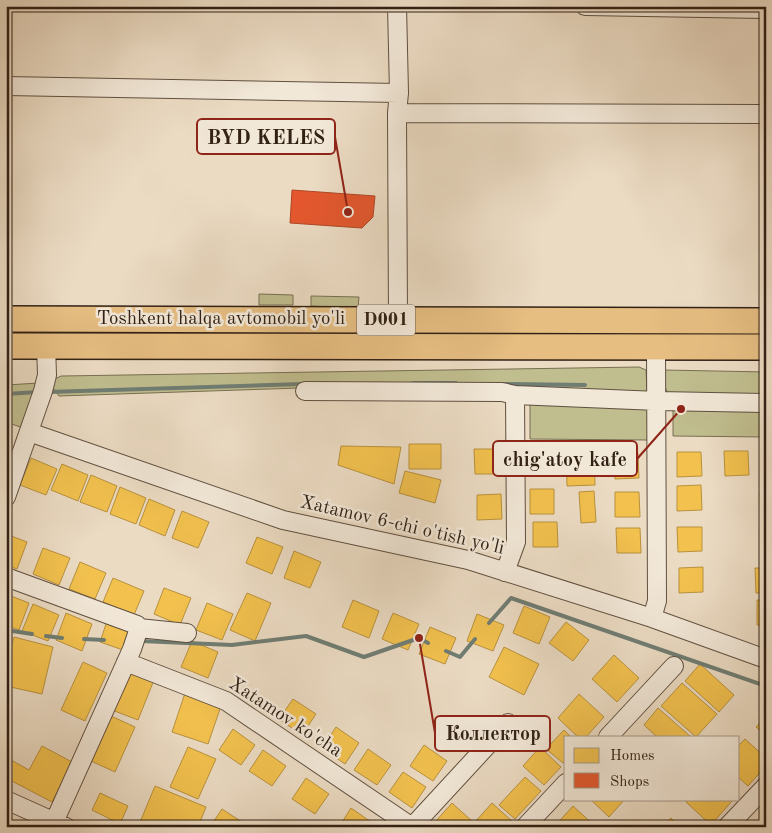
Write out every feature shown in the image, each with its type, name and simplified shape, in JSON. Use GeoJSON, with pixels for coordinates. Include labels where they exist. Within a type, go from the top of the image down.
{"type":"FeatureCollection","features":[{"type":"Feature","properties":{"kind":"highway","name":"Toshkent halqa avtomobil yo'li"},"geometry":{"type":"LineString","coordinates":[[6,319],[766,321]]}},
{"type":"Feature","properties":{"kind":"highway","name":"Toshkent halqa avtomobil yo'li"},"geometry":{"type":"LineString","coordinates":[[6,346],[766,347]]}},
{"type":"Feature","properties":{"kind":"street"},"geometry":{"type":"LineString","coordinates":[[397,6],[399,93],[397,113],[398,320]]}},
{"type":"Feature","properties":{"kind":"street"},"geometry":{"type":"LineString","coordinates":[[585,6],[766,9]]}},
{"type":"Feature","properties":{"kind":"street"},"geometry":{"type":"LineString","coordinates":[[6,86],[399,93]]}},
{"type":"Feature","properties":{"kind":"street"},"geometry":{"type":"LineString","coordinates":[[397,113],[766,114]]}},
{"type":"Feature","properties":{"kind":"street"},"geometry":{"type":"LineString","coordinates":[[6,497],[43,391],[47,375],[46,346]]}},
{"type":"Feature","properties":{"kind":"street"},"geometry":{"type":"LineString","coordinates":[[652,618],[657,601],[658,401],[656,347]]}},
{"type":"Feature","properties":{"kind":"street"},"geometry":{"type":"LineString","coordinates":[[305,391],[502,392],[515,395],[658,401],[766,403]]}},
{"type":"Feature","properties":{"kind":"street"},"geometry":{"type":"LineString","coordinates":[[505,572],[516,542],[515,395]]}},
{"type":"Feature","properties":{"kind":"street","name":"Xatamov 6-chi o'tish yo'li"},"geometry":{"type":"LineString","coordinates":[[29,432],[283,520],[468,560],[652,618],[766,659]]}},
{"type":"Feature","properties":{"kind":"street","name":"Xatamov ko'cha"},"geometry":{"type":"LineString","coordinates":[[6,577],[136,625],[133,644],[226,701],[412,827]]}},
{"type":"Feature","properties":{"kind":"street"},"geometry":{"type":"LineString","coordinates":[[7,803],[60,824],[133,644],[186,633]]}},
{"type":"Feature","properties":{"kind":"street"},"geometry":{"type":"LineString","coordinates":[[609,736],[674,666]]}},
{"type":"Feature","properties":{"kind":"street"},"geometry":{"type":"LineString","coordinates":[[412,827],[508,723]]}},
{"type":"Feature","properties":{"kind":"street"},"geometry":{"type":"LineString","coordinates":[[525,827],[564,785]]}},
{"type":"Feature","properties":{"kind":"street"},"geometry":{"type":"LineString","coordinates":[[727,827],[766,786]]}},
{"type":"Feature","properties":{"kind":"shaded area"},"geometry":{"type":"Polygon","coordinates":[[[259,294],[293,295],[293,305],[259,305],[259,294]]]}},
{"type":"Feature","properties":{"kind":"shaded area"},"geometry":{"type":"Polygon","coordinates":[[[311,296],[359,297],[358,308],[311,306],[311,296]]]}},
{"type":"Feature","properties":{"kind":"shaded area"},"geometry":{"type":"Polygon","coordinates":[[[6,329],[766,331],[766,339],[6,336],[6,329]]]}},
{"type":"Feature","properties":{"kind":"shaded area"},"geometry":{"type":"Polygon","coordinates":[[[639,367],[646,370],[647,391],[638,395],[300,388],[59,396],[51,385],[55,379],[61,376],[639,367]]]}},
{"type":"Feature","properties":{"kind":"shaded area"},"geometry":{"type":"Polygon","coordinates":[[[664,370],[766,372],[766,396],[668,394],[664,384],[664,370]]]}},
{"type":"Feature","properties":{"kind":"shaded area"},"geometry":{"type":"Polygon","coordinates":[[[39,383],[23,428],[6,422],[6,385],[39,383]]]}},
{"type":"Feature","properties":{"kind":"shaded area"},"geometry":{"type":"Polygon","coordinates":[[[530,403],[648,405],[648,440],[530,439],[530,403]]]}},
{"type":"Feature","properties":{"kind":"shaded area"},"geometry":{"type":"Polygon","coordinates":[[[673,408],[766,409],[766,437],[673,436],[673,408]]]}},
{"type":"Feature","properties":{"kind":"building: Homes"},"geometry":{"type":"Polygon","coordinates":[[[409,444],[441,444],[441,469],[409,469],[409,444]]]}},
{"type":"Feature","properties":{"kind":"building: Homes"},"geometry":{"type":"Polygon","coordinates":[[[341,446],[401,447],[394,484],[338,465],[341,446]]]}},
{"type":"Feature","properties":{"kind":"building: Homes"},"geometry":{"type":"Polygon","coordinates":[[[594,447],[595,485],[567,486],[566,448],[594,447]]]}},
{"type":"Feature","properties":{"kind":"building: Homes"},"geometry":{"type":"Polygon","coordinates":[[[474,449],[498,449],[499,474],[475,474],[474,449]]]}},
{"type":"Feature","properties":{"kind":"building: Homes"},"geometry":{"type":"Polygon","coordinates":[[[761,450],[766,450],[766,474],[762,474],[761,450]]]}},
{"type":"Feature","properties":{"kind":"building: Homes"},"geometry":{"type":"Polygon","coordinates":[[[724,451],[748,451],[749,475],[725,476],[724,451]]]}},
{"type":"Feature","properties":{"kind":"building: Homes"},"geometry":{"type":"Polygon","coordinates":[[[677,452],[701,452],[702,476],[677,477],[677,452]]]}},
{"type":"Feature","properties":{"kind":"building: Homes"},"geometry":{"type":"Polygon","coordinates":[[[638,453],[639,478],[615,479],[614,454],[638,453]]]}},
{"type":"Feature","properties":{"kind":"building: Homes"},"geometry":{"type":"Polygon","coordinates":[[[31,458],[57,469],[46,495],[20,485],[31,458]]]}},
{"type":"Feature","properties":{"kind":"building: Homes"},"geometry":{"type":"Polygon","coordinates":[[[62,464],[88,475],[78,501],[51,490],[62,464]]]}},
{"type":"Feature","properties":{"kind":"building: Homes"},"geometry":{"type":"Polygon","coordinates":[[[405,471],[441,480],[435,503],[399,493],[405,471]]]}},
{"type":"Feature","properties":{"kind":"building: Homes"},"geometry":{"type":"Polygon","coordinates":[[[91,475],[117,486],[107,512],[80,502],[91,475]]]}},
{"type":"Feature","properties":{"kind":"building: Homes"},"geometry":{"type":"Polygon","coordinates":[[[701,485],[702,510],[677,511],[677,486],[701,485]]]}},
{"type":"Feature","properties":{"kind":"building: Homes"},"geometry":{"type":"Polygon","coordinates":[[[120,487],[146,498],[136,524],[110,514],[120,487]]]}},
{"type":"Feature","properties":{"kind":"building: Homes"},"geometry":{"type":"Polygon","coordinates":[[[530,489],[554,489],[554,514],[530,514],[530,489]]]}},
{"type":"Feature","properties":{"kind":"building: Homes"},"geometry":{"type":"Polygon","coordinates":[[[594,491],[596,522],[581,523],[579,492],[594,491]]]}},
{"type":"Feature","properties":{"kind":"building: Homes"},"geometry":{"type":"Polygon","coordinates":[[[615,492],[639,492],[640,517],[615,517],[615,492]]]}},
{"type":"Feature","properties":{"kind":"building: Homes"},"geometry":{"type":"Polygon","coordinates":[[[760,493],[766,493],[766,518],[761,518],[760,493]]]}},
{"type":"Feature","properties":{"kind":"building: Homes"},"geometry":{"type":"Polygon","coordinates":[[[501,494],[502,519],[477,520],[477,495],[501,494]]]}},
{"type":"Feature","properties":{"kind":"building: Homes"},"geometry":{"type":"Polygon","coordinates":[[[149,499],[175,510],[165,536],[139,525],[149,499]]]}},
{"type":"Feature","properties":{"kind":"building: Homes"},"geometry":{"type":"Polygon","coordinates":[[[182,511],[209,522],[198,548],[172,538],[182,511]]]}},
{"type":"Feature","properties":{"kind":"building: Homes"},"geometry":{"type":"Polygon","coordinates":[[[533,522],[557,522],[558,547],[533,547],[533,522]]]}},
{"type":"Feature","properties":{"kind":"building: Homes"},"geometry":{"type":"Polygon","coordinates":[[[677,527],[702,527],[702,551],[678,552],[677,527]]]}},
{"type":"Feature","properties":{"kind":"building: Homes"},"geometry":{"type":"Polygon","coordinates":[[[616,528],[640,528],[641,553],[617,553],[616,528]]]}},
{"type":"Feature","properties":{"kind":"building: Homes"},"geometry":{"type":"Polygon","coordinates":[[[6,534],[27,542],[17,569],[6,565],[6,534]]]}},
{"type":"Feature","properties":{"kind":"building: Homes"},"geometry":{"type":"Polygon","coordinates":[[[257,537],[283,547],[272,574],[246,563],[257,537]]]}},
{"type":"Feature","properties":{"kind":"building: Homes"},"geometry":{"type":"Polygon","coordinates":[[[43,548],[70,558],[59,585],[33,574],[43,548]]]}},
{"type":"Feature","properties":{"kind":"building: Homes"},"geometry":{"type":"Polygon","coordinates":[[[294,551],[321,562],[310,588],[284,578],[294,551]]]}},
{"type":"Feature","properties":{"kind":"building: Homes"},"geometry":{"type":"Polygon","coordinates":[[[80,562],[106,573],[95,599],[69,589],[80,562]]]}},
{"type":"Feature","properties":{"kind":"building: Homes"},"geometry":{"type":"Polygon","coordinates":[[[703,567],[703,592],[679,593],[679,568],[703,567]]]}},
{"type":"Feature","properties":{"kind":"building: Homes"},"geometry":{"type":"Polygon","coordinates":[[[755,568],[766,568],[766,593],[756,593],[755,568]]]}},
{"type":"Feature","properties":{"kind":"building: Homes"},"geometry":{"type":"Polygon","coordinates":[[[113,578],[144,591],[134,615],[103,602],[113,578]]]}},
{"type":"Feature","properties":{"kind":"building: Homes"},"geometry":{"type":"Polygon","coordinates":[[[164,588],[191,598],[180,625],[154,614],[164,588]]]}},
{"type":"Feature","properties":{"kind":"building: Homes"},"geometry":{"type":"Polygon","coordinates":[[[247,593],[271,603],[255,641],[230,630],[247,593]]]}},
{"type":"Feature","properties":{"kind":"building: Homes"},"geometry":{"type":"Polygon","coordinates":[[[6,594],[29,603],[19,630],[6,625],[6,594]]]}},
{"type":"Feature","properties":{"kind":"building: Homes"},"geometry":{"type":"Polygon","coordinates":[[[353,600],[379,611],[369,638],[342,627],[353,600]]]}},
{"type":"Feature","properties":{"kind":"building: Homes"},"geometry":{"type":"Polygon","coordinates":[[[757,600],[766,600],[766,625],[757,625],[757,600]]]}},
{"type":"Feature","properties":{"kind":"building: Homes"},"geometry":{"type":"Polygon","coordinates":[[[207,603],[233,614],[222,640],[196,630],[207,603]]]}},
{"type":"Feature","properties":{"kind":"building: Homes"},"geometry":{"type":"Polygon","coordinates":[[[33,604],[59,615],[48,641],[22,631],[33,604]]]}},
{"type":"Feature","properties":{"kind":"building: Homes"},"geometry":{"type":"Polygon","coordinates":[[[524,606],[550,617],[539,644],[513,633],[524,606]]]}},
{"type":"Feature","properties":{"kind":"building: Homes"},"geometry":{"type":"Polygon","coordinates":[[[66,613],[92,624],[82,651],[56,640],[66,613]]]}},
{"type":"Feature","properties":{"kind":"building: Homes"},"geometry":{"type":"Polygon","coordinates":[[[393,613],[419,624],[408,650],[382,639],[393,613]]]}},
{"type":"Feature","properties":{"kind":"building: Homes"},"geometry":{"type":"Polygon","coordinates":[[[477,614],[504,625],[493,651],[467,641],[477,614]]]}},
{"type":"Feature","properties":{"kind":"building: Homes"},"geometry":{"type":"Polygon","coordinates":[[[566,622],[589,640],[573,661],[549,643],[566,622]]]}},
{"type":"Feature","properties":{"kind":"building: Homes"},"geometry":{"type":"Polygon","coordinates":[[[106,624],[130,632],[123,650],[100,642],[106,624]]]}},
{"type":"Feature","properties":{"kind":"building: Homes"},"geometry":{"type":"Polygon","coordinates":[[[430,627],[456,638],[445,664],[419,654],[430,627]]]}},
{"type":"Feature","properties":{"kind":"building: Homes"},"geometry":{"type":"Polygon","coordinates":[[[14,637],[53,647],[42,694],[6,686],[6,670],[14,637]]]}},
{"type":"Feature","properties":{"kind":"building: Homes"},"geometry":{"type":"Polygon","coordinates":[[[192,641],[218,652],[208,678],[181,667],[192,641]]]}},
{"type":"Feature","properties":{"kind":"building: Homes"},"geometry":{"type":"Polygon","coordinates":[[[504,647],[539,664],[524,695],[489,677],[504,647]]]}},
{"type":"Feature","properties":{"kind":"building: Homes"},"geometry":{"type":"Polygon","coordinates":[[[614,655],[639,678],[617,702],[592,679],[614,655]]]}},
{"type":"Feature","properties":{"kind":"building: Homes"},"geometry":{"type":"Polygon","coordinates":[[[83,662],[107,673],[85,721],[61,710],[83,662]]]}},
{"type":"Feature","properties":{"kind":"building: Homes"},"geometry":{"type":"Polygon","coordinates":[[[700,664],[734,695],[719,712],[685,681],[700,664]]]}},
{"type":"Feature","properties":{"kind":"building: Homes"},"geometry":{"type":"Polygon","coordinates":[[[128,669],[154,680],[138,720],[112,710],[128,669]]]}},
{"type":"Feature","properties":{"kind":"building: Homes"},"geometry":{"type":"Polygon","coordinates":[[[682,683],[717,714],[695,736],[661,706],[682,683]]]}},
{"type":"Feature","properties":{"kind":"building: Homes"},"geometry":{"type":"Polygon","coordinates":[[[185,693],[221,706],[208,744],[172,732],[185,693]]]}},
{"type":"Feature","properties":{"kind":"building: Homes"},"geometry":{"type":"Polygon","coordinates":[[[579,694],[604,717],[587,736],[577,736],[558,718],[579,694]]]}},
{"type":"Feature","properties":{"kind":"building: Homes"},"geometry":{"type":"Polygon","coordinates":[[[293,699],[316,714],[302,735],[279,719],[293,699]]]}},
{"type":"Feature","properties":{"kind":"building: Homes"},"geometry":{"type":"Polygon","coordinates":[[[658,708],[690,736],[656,736],[644,725],[658,708]]]}},
{"type":"Feature","properties":{"kind":"building: Homes"},"geometry":{"type":"Polygon","coordinates":[[[111,716],[135,727],[115,772],[91,761],[111,716]]]}},
{"type":"Feature","properties":{"kind":"building: Homes"},"geometry":{"type":"Polygon","coordinates":[[[766,717],[766,735],[756,727],[766,717]]]}},
{"type":"Feature","properties":{"kind":"building: Homes"},"geometry":{"type":"Polygon","coordinates":[[[336,727],[359,743],[345,764],[322,748],[336,727]]]}},
{"type":"Feature","properties":{"kind":"building: Homes"},"geometry":{"type":"Polygon","coordinates":[[[233,729],[255,745],[241,765],[219,750],[233,729]]]}},
{"type":"Feature","properties":{"kind":"building: Homes"},"geometry":{"type":"Polygon","coordinates":[[[564,730],[570,736],[564,736],[563,763],[546,749],[564,730]]]}},
{"type":"Feature","properties":{"kind":"building: Homes"},"geometry":{"type":"Polygon","coordinates":[[[745,739],[766,758],[766,766],[748,786],[740,779],[740,744],[745,739]]]}},
{"type":"Feature","properties":{"kind":"building: Homes"},"geometry":{"type":"Polygon","coordinates":[[[424,745],[447,761],[433,781],[410,766],[424,745]]]}},
{"type":"Feature","properties":{"kind":"building: Homes"},"geometry":{"type":"Polygon","coordinates":[[[42,746],[72,762],[52,802],[6,778],[6,769],[11,760],[29,770],[42,746]]]}},
{"type":"Feature","properties":{"kind":"building: Homes"},"geometry":{"type":"Polygon","coordinates":[[[188,747],[216,759],[198,799],[170,787],[188,747]]]}},
{"type":"Feature","properties":{"kind":"building: Homes"},"geometry":{"type":"Polygon","coordinates":[[[540,747],[561,767],[544,785],[523,766],[540,747]]]}},
{"type":"Feature","properties":{"kind":"building: Homes"},"geometry":{"type":"Polygon","coordinates":[[[368,749],[391,765],[377,785],[354,770],[368,749]]]}},
{"type":"Feature","properties":{"kind":"building: Homes"},"geometry":{"type":"Polygon","coordinates":[[[263,750],[286,766],[272,786],[249,771],[263,750]]]}},
{"type":"Feature","properties":{"kind":"building: Homes"},"geometry":{"type":"Polygon","coordinates":[[[403,772],[426,787],[412,808],[389,792],[403,772]]]}},
{"type":"Feature","properties":{"kind":"building: Homes"},"geometry":{"type":"Polygon","coordinates":[[[525,777],[541,791],[515,819],[499,805],[525,777]]]}},
{"type":"Feature","properties":{"kind":"building: Homes"},"geometry":{"type":"Polygon","coordinates":[[[306,778],[329,794],[315,814],[292,799],[306,778]]]}},
{"type":"Feature","properties":{"kind":"building: Homes"},"geometry":{"type":"Polygon","coordinates":[[[155,786],[206,807],[198,827],[138,827],[155,786]]]}},
{"type":"Feature","properties":{"kind":"building: Homes"},"geometry":{"type":"Polygon","coordinates":[[[100,793],[128,806],[120,824],[92,810],[100,793]]]}},
{"type":"Feature","properties":{"kind":"building: Homes"},"geometry":{"type":"Polygon","coordinates":[[[591,800],[624,800],[609,817],[591,800]]]}},
{"type":"Feature","properties":{"kind":"building: Homes"},"geometry":{"type":"Polygon","coordinates":[[[687,800],[732,801],[711,825],[686,802],[687,800]]]}},
{"type":"Feature","properties":{"kind":"building: Homes"},"geometry":{"type":"Polygon","coordinates":[[[452,803],[473,822],[468,827],[440,827],[435,822],[452,803]]]}},
{"type":"Feature","properties":{"kind":"building: Homes"},"geometry":{"type":"Polygon","coordinates":[[[492,803],[513,822],[509,827],[481,827],[475,822],[492,803]]]}},
{"type":"Feature","properties":{"kind":"building: Homes"},"geometry":{"type":"Polygon","coordinates":[[[573,806],[596,827],[554,827],[573,806]]]}},
{"type":"Feature","properties":{"kind":"building: Homes"},"geometry":{"type":"Polygon","coordinates":[[[351,808],[374,824],[372,827],[339,827],[351,808]]]}},
{"type":"Feature","properties":{"kind":"building: Homes"},"geometry":{"type":"Polygon","coordinates":[[[222,809],[245,824],[244,827],[210,827],[222,809]]]}},
{"type":"Feature","properties":{"kind":"building: Homes"},"geometry":{"type":"Polygon","coordinates":[[[671,818],[680,827],[662,827],[671,818]]]}},
{"type":"Feature","properties":{"kind":"building: Shops"},"geometry":{"type":"Polygon","coordinates":[[[292,190],[375,196],[373,217],[362,228],[290,223],[292,190]]]}},
{"type":"Feature","properties":{"kind":"waterway"},"geometry":{"type":"LineString","coordinates":[[413,383],[456,383]]}},
{"type":"Feature","properties":{"kind":"waterway"},"geometry":{"type":"LineString","coordinates":[[48,392],[303,384]]}},
{"type":"Feature","properties":{"kind":"waterway"},"geometry":{"type":"LineString","coordinates":[[500,384],[585,385]]}},
{"type":"Feature","properties":{"kind":"waterway"},"geometry":{"type":"LineString","coordinates":[[6,394],[38,392]]}},
{"type":"Feature","properties":{"kind":"waterway"},"geometry":{"type":"LineString","coordinates":[[489,623],[511,598],[766,686]]}},
{"type":"Feature","properties":{"kind":"waterway"},"geometry":{"type":"LineString","coordinates":[[6,630],[32,634]]}},
{"type":"Feature","properties":{"kind":"waterway"},"geometry":{"type":"LineString","coordinates":[[46,636],[62,638]]}},
{"type":"Feature","properties":{"kind":"waterway"},"geometry":{"type":"LineString","coordinates":[[141,641],[232,645],[306,636],[364,657],[419,638],[428,643]]}},
{"type":"Feature","properties":{"kind":"waterway"},"geometry":{"type":"LineString","coordinates":[[84,639],[104,640]]}},
{"type":"Feature","properties":{"kind":"waterway"},"geometry":{"type":"LineString","coordinates":[[446,651],[460,657],[475,639]]}},
{"type":"Feature","properties":{"kind":"place","name":"BYD KELES"},"geometry":{"type":"Point","coordinates":[348,212]}},
{"type":"Feature","properties":{"kind":"place","name":"chig'atoy kafe"},"geometry":{"type":"Point","coordinates":[681,409]}},
{"type":"Feature","properties":{"kind":"place","name":"Коллектор"},"geometry":{"type":"Point","coordinates":[419,638]}}]}
